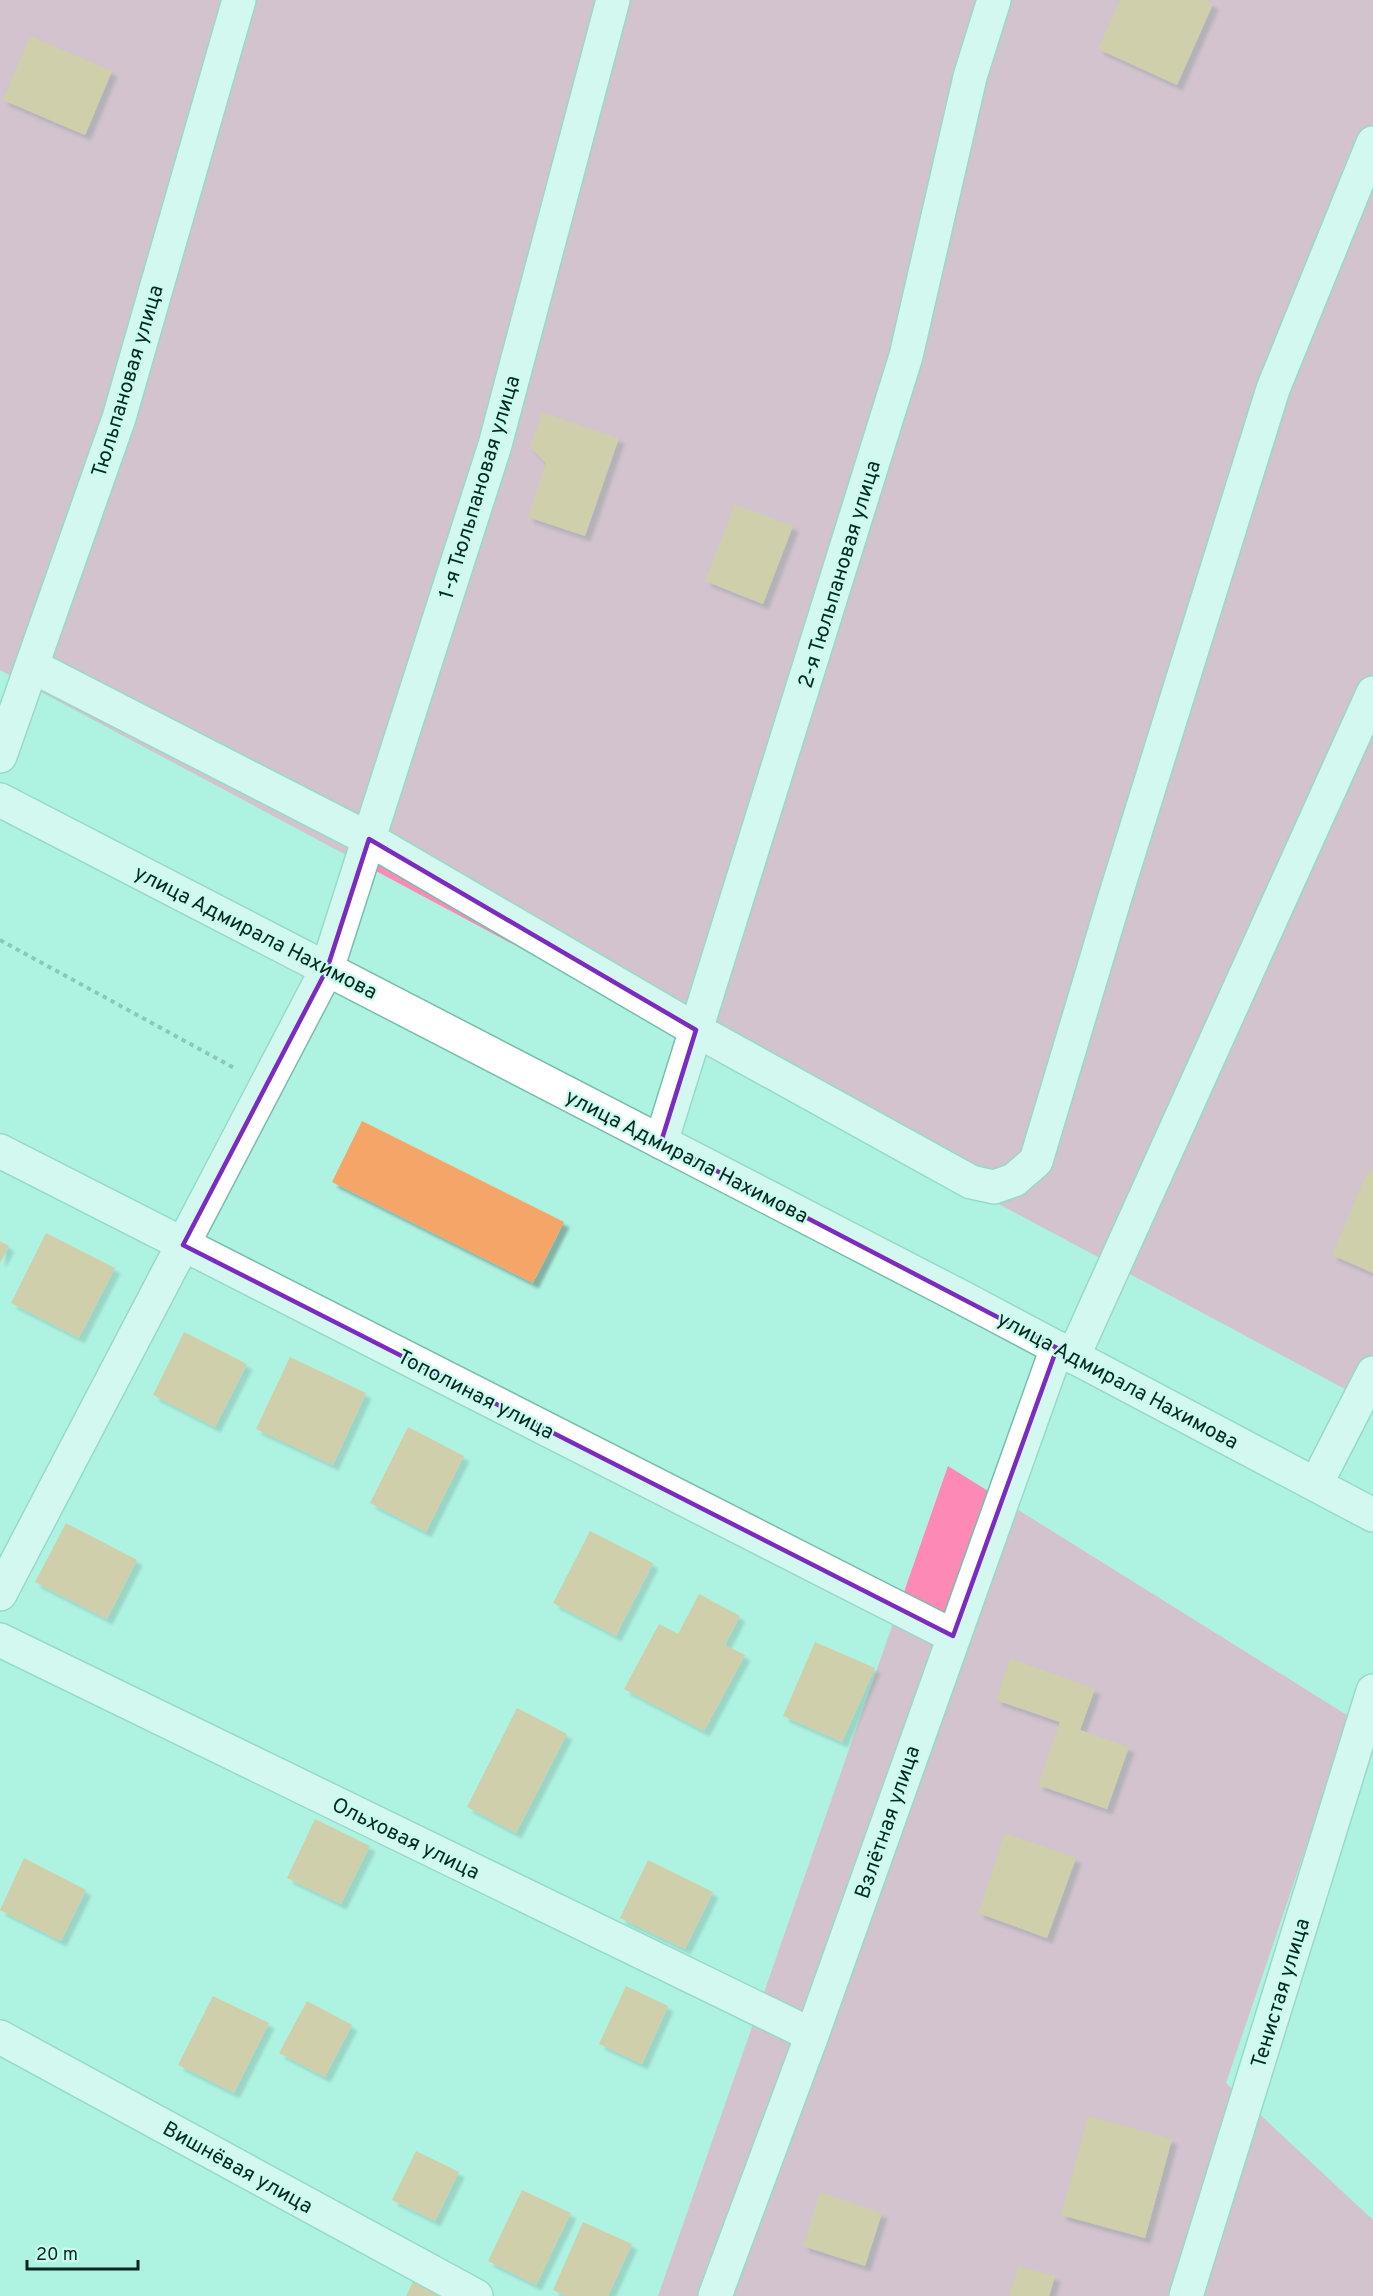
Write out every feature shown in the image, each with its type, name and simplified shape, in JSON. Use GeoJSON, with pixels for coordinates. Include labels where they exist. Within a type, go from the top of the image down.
{"type":"FeatureCollection","features":[{"type":"Feature","properties":{"kind":"street","name":"Тюльпановая улица"},"geometry":{"type":"LineString","coordinates":[[0,756],[119,418],[239,0]]}},
{"type":"Feature","properties":{"kind":"street","name":"1-я Тюльпановая улица"},"geometry":{"type":"LineString","coordinates":[[0,1594],[327,969],[495,445],[613,0]]}},
{"type":"Feature","properties":{"kind":"street","name":"2-я Тюльпановая улица"},"geometry":{"type":"LineString","coordinates":[[662,1142],[906,356],[970,77],[994,0]]}},
{"type":"Feature","properties":{"kind":"street"},"geometry":{"type":"LineString","coordinates":[[32,666],[369,839],[696,1030],[970,1182],[994,1187],[1014,1180],[1036,1161],[1273,389],[1373,143]]}},
{"type":"Feature","properties":{"kind":"street","name":"Взлётная улица"},"geometry":{"type":"LineString","coordinates":[[715,2296],[812,2035],[953,1636],[1065,1352],[1373,693]]}},
{"type":"Feature","properties":{"kind":"street","name":"улица Адмирала Нахимова"},"geometry":{"type":"LineString","coordinates":[[0,800],[662,1142],[1373,1515]]}},
{"type":"Feature","properties":{"kind":"street","name":"Тополиная улица"},"geometry":{"type":"LineString","coordinates":[[0,1151],[953,1636]]}},
{"type":"Feature","properties":{"kind":"street"},"geometry":{"type":"LineString","coordinates":[[1316,1484],[1373,1373]]}},
{"type":"Feature","properties":{"kind":"street","name":"Ольховая улица"},"geometry":{"type":"LineString","coordinates":[[0,1640],[812,2035]]}},
{"type":"Feature","properties":{"kind":"street","name":"Тенистая улица"},"geometry":{"type":"LineString","coordinates":[[1186,2296],[1373,1691]]}},
{"type":"Feature","properties":{"kind":"street","name":"Вишнёвая улица"},"geometry":{"type":"LineString","coordinates":[[0,2037],[476,2296]]}},
{"type":"Feature","properties":{"kind":"path"},"geometry":{"type":"LineString","coordinates":[[0,940],[267,1085]]}},
{"type":"Feature","properties":{"kind":"highlighted area"},"geometry":{"type":"Polygon","coordinates":[[[369,839],[696,1030],[661,1142],[1057,1348],[953,1636],[183,1245],[327,969],[369,839]]]}},
{"type":"Feature","properties":{"kind":"shaded area"},"geometry":{"type":"Polygon","coordinates":[[[0,0],[1373,0],[1373,1404],[0,670],[0,0]]]}},
{"type":"Feature","properties":{"kind":"shaded area"},"geometry":{"type":"Polygon","coordinates":[[[948,1466],[1350,1717],[1226,2083],[1373,2220],[1373,2296],[658,2296],[948,1466]]]}},
{"type":"Feature","properties":{"kind":"building"},"geometry":{"type":"Polygon","coordinates":[[[1120,0],[1205,0],[1213,4],[1177,85],[1098,49],[1120,0]]]}},
{"type":"Feature","properties":{"kind":"building"},"geometry":{"type":"Polygon","coordinates":[[[30,36],[112,71],[85,135],[3,100],[30,36]]]}},
{"type":"Feature","properties":{"kind":"building"},"geometry":{"type":"Polygon","coordinates":[[[542,412],[619,438],[585,536],[528,517],[546,463],[530,447],[542,412]]]}},
{"type":"Feature","properties":{"kind":"building"},"geometry":{"type":"Polygon","coordinates":[[[735,504],[793,526],[763,604],[705,581],[735,504]]]}},
{"type":"Feature","properties":{"kind":"building"},"geometry":{"type":"Polygon","coordinates":[[[362,1121],[564,1222],[533,1283],[332,1182],[362,1121]]]}},
{"type":"Feature","properties":{"kind":"building"},"geometry":{"type":"Polygon","coordinates":[[[1368,1170],[1373,1173],[1373,1273],[1332,1255],[1368,1170]]]}},
{"type":"Feature","properties":{"kind":"building"},"geometry":{"type":"Polygon","coordinates":[[[46,1233],[115,1268],[79,1338],[11,1303],[46,1233]]]}},
{"type":"Feature","properties":{"kind":"building"},"geometry":{"type":"Polygon","coordinates":[[[0,1241],[9,1246],[0,1263],[0,1241]]]}},
{"type":"Feature","properties":{"kind":"building"},"geometry":{"type":"Polygon","coordinates":[[[184,1332],[247,1364],[215,1427],[153,1395],[184,1332]]]}},
{"type":"Feature","properties":{"kind":"building"},"geometry":{"type":"Polygon","coordinates":[[[290,1357],[366,1393],[333,1465],[256,1429],[290,1357]]]}},
{"type":"Feature","properties":{"kind":"building"},"geometry":{"type":"Polygon","coordinates":[[[408,1427],[464,1456],[426,1532],[370,1503],[408,1427]]]}},
{"type":"Feature","properties":{"kind":"building"},"geometry":{"type":"Polygon","coordinates":[[[66,1523],[137,1560],[107,1619],[35,1582],[66,1523]]]}},
{"type":"Feature","properties":{"kind":"building"},"geometry":{"type":"Polygon","coordinates":[[[590,1531],[653,1563],[616,1636],[553,1603],[590,1531]]]}},
{"type":"Feature","properties":{"kind":"building"},"geometry":{"type":"Polygon","coordinates":[[[699,1594],[740,1616],[725,1645],[745,1655],[704,1731],[624,1689],[659,1624],[678,1634],[699,1594]]]}},
{"type":"Feature","properties":{"kind":"building"},"geometry":{"type":"Polygon","coordinates":[[[815,1642],[875,1668],[842,1742],[783,1716],[815,1642]]]}},
{"type":"Feature","properties":{"kind":"building"},"geometry":{"type":"Polygon","coordinates":[[[1010,1658],[1095,1689],[1080,1730],[1129,1747],[1107,1809],[1038,1785],[1060,1722],[996,1700],[1010,1658]]]}},
{"type":"Feature","properties":{"kind":"building"},"geometry":{"type":"Polygon","coordinates":[[[517,1708],[567,1734],[516,1833],[467,1807],[517,1708]]]}},
{"type":"Feature","properties":{"kind":"building"},"geometry":{"type":"Polygon","coordinates":[[[315,1819],[370,1846],[341,1904],[287,1878],[315,1819]]]}},
{"type":"Feature","properties":{"kind":"building"},"geometry":{"type":"Polygon","coordinates":[[[1005,1833],[1076,1858],[1047,1938],[978,1913],[1005,1833]]]}},
{"type":"Feature","properties":{"kind":"building"},"geometry":{"type":"Polygon","coordinates":[[[24,1858],[86,1890],[61,1941],[0,1910],[24,1858]]]}},
{"type":"Feature","properties":{"kind":"building"},"geometry":{"type":"Polygon","coordinates":[[[648,1860],[713,1892],[685,1949],[620,1918],[648,1860]]]}},
{"type":"Feature","properties":{"kind":"building"},"geometry":{"type":"Polygon","coordinates":[[[626,1986],[668,2006],[642,2064],[599,2044],[626,1986]]]}},
{"type":"Feature","properties":{"kind":"building"},"geometry":{"type":"Polygon","coordinates":[[[213,1996],[269,2023],[234,2093],[178,2065],[213,1996]]]}},
{"type":"Feature","properties":{"kind":"building"},"geometry":{"type":"Polygon","coordinates":[[[307,2001],[352,2025],[325,2077],[279,2053],[307,2001]]]}},
{"type":"Feature","properties":{"kind":"building"},"geometry":{"type":"Polygon","coordinates":[[[1088,2116],[1172,2139],[1145,2238],[1061,2215],[1088,2116]]]}},
{"type":"Feature","properties":{"kind":"building"},"geometry":{"type":"Polygon","coordinates":[[[416,2151],[459,2172],[435,2221],[392,2200],[416,2151]]]}},
{"type":"Feature","properties":{"kind":"building"},"geometry":{"type":"Polygon","coordinates":[[[522,2190],[571,2213],[536,2285],[488,2261],[522,2190]]]}},
{"type":"Feature","properties":{"kind":"building"},"geometry":{"type":"Polygon","coordinates":[[[820,2192],[882,2213],[865,2266],[803,2246],[820,2192]]]}},
{"type":"Feature","properties":{"kind":"building"},"geometry":{"type":"Polygon","coordinates":[[[583,2222],[632,2244],[608,2296],[566,2296],[553,2290],[583,2222]]]}},
{"type":"Feature","properties":{"kind":"building"},"geometry":{"type":"Polygon","coordinates":[[[1018,2266],[1055,2276],[1049,2296],[1009,2296],[1018,2266]]]}},
{"type":"Feature","properties":{"kind":"building"},"geometry":{"type":"Polygon","coordinates":[[[413,2282],[440,2296],[406,2296],[413,2282]]]}}]}
